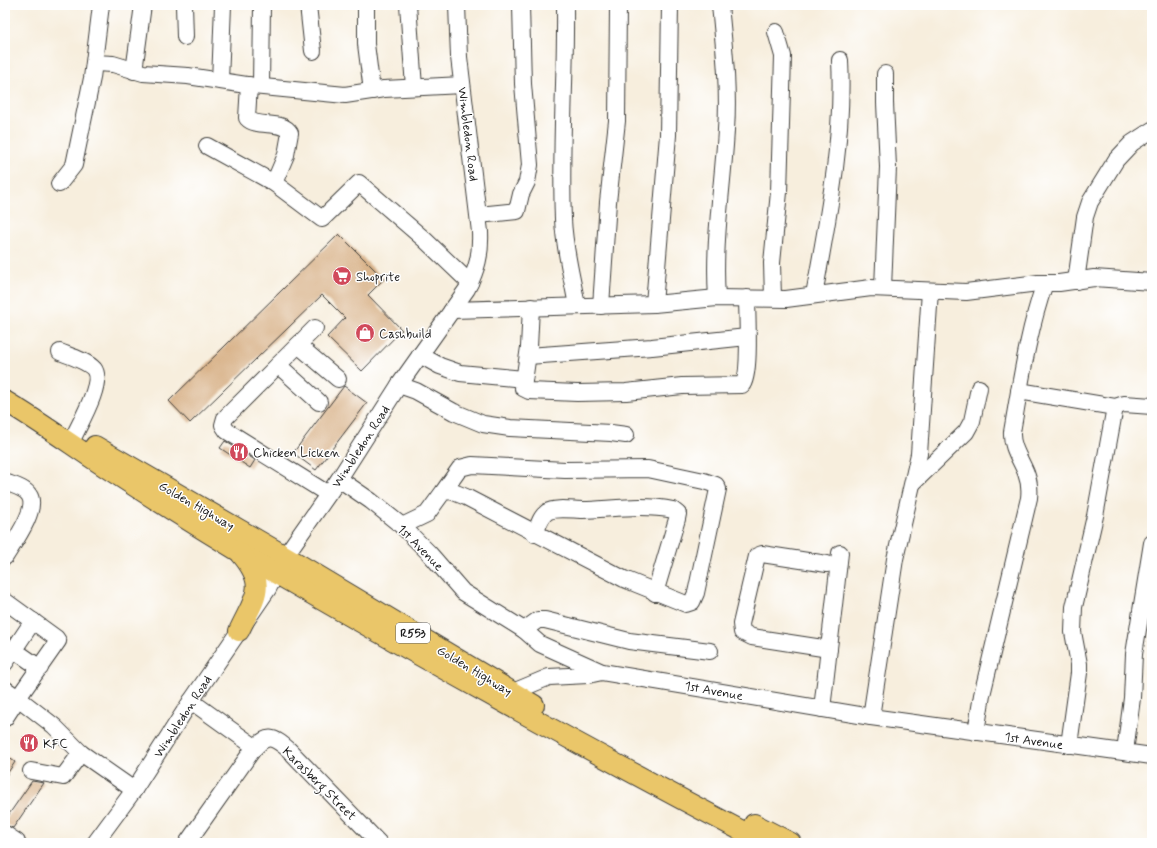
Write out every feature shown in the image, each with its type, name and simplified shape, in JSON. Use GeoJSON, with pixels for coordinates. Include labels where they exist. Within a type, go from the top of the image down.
{"type":"FeatureCollection","features":[{"type":"Feature","properties":{"kind":"main road","name":"Golden Highway"},"geometry":{"type":"LineString","coordinates":[[5,401],[38,420],[118,476],[277,574],[514,709],[644,780],[765,843]]}},
{"type":"Feature","properties":{"kind":"main road","name":"Golden Highway"},"geometry":{"type":"LineString","coordinates":[[38,420],[74,436],[124,462],[285,556],[583,734],[791,843]]}},
{"type":"Feature","properties":{"kind":"main road"},"geometry":{"type":"LineString","coordinates":[[235,548],[254,571],[258,589],[239,631]]}},
{"type":"Feature","properties":{"kind":"street"},"geometry":{"type":"LineString","coordinates":[[59,184],[74,165],[95,62],[101,5]]}},
{"type":"Feature","properties":{"kind":"street"},"geometry":{"type":"LineString","coordinates":[[134,71],[143,5]]}},
{"type":"Feature","properties":{"kind":"street"},"geometry":{"type":"LineString","coordinates":[[184,5],[185,37]]}},
{"type":"Feature","properties":{"kind":"street"},"geometry":{"type":"LineString","coordinates":[[220,80],[223,5]]}},
{"type":"Feature","properties":{"kind":"street"},"geometry":{"type":"LineString","coordinates":[[262,5],[255,86],[248,118],[253,122],[284,128],[290,133],[286,155],[274,182]]}},
{"type":"Feature","properties":{"kind":"street"},"geometry":{"type":"LineString","coordinates":[[308,5],[313,52]]}},
{"type":"Feature","properties":{"kind":"street"},"geometry":{"type":"LineString","coordinates":[[366,5],[366,44],[372,91]]}},
{"type":"Feature","properties":{"kind":"street"},"geometry":{"type":"LineString","coordinates":[[408,5],[414,87]]}},
{"type":"Feature","properties":{"kind":"street","name":"Wimbledon Road"},"geometry":{"type":"LineString","coordinates":[[95,843],[134,790],[191,701],[277,574],[285,556],[339,480],[399,385],[476,273],[480,257],[479,215],[459,57],[457,5]]}},
{"type":"Feature","properties":{"kind":"street"},"geometry":{"type":"LineString","coordinates":[[479,215],[517,210],[521,194],[527,182],[530,165],[523,84],[521,5]]}},
{"type":"Feature","properties":{"kind":"street"},"geometry":{"type":"LineString","coordinates":[[566,5],[562,142],[563,220],[565,246],[577,306]]}},
{"type":"Feature","properties":{"kind":"street"},"geometry":{"type":"LineString","coordinates":[[601,306],[608,202],[617,121],[618,5]]}},
{"type":"Feature","properties":{"kind":"street"},"geometry":{"type":"LineString","coordinates":[[654,304],[668,135],[670,5]]}},
{"type":"Feature","properties":{"kind":"street"},"geometry":{"type":"LineString","coordinates":[[717,298],[715,265],[726,130],[728,85],[720,5]]}},
{"type":"Feature","properties":{"kind":"street"},"geometry":{"type":"LineString","coordinates":[[773,298],[772,263],[779,192],[783,56],[776,32]]}},
{"type":"Feature","properties":{"kind":"street"},"geometry":{"type":"LineString","coordinates":[[814,295],[835,164],[842,92],[840,60]]}},
{"type":"Feature","properties":{"kind":"street"},"geometry":{"type":"LineString","coordinates":[[95,62],[113,64],[134,71],[220,80],[255,86],[345,95],[414,87],[462,84]]}},
{"type":"Feature","properties":{"kind":"street"},"geometry":{"type":"LineString","coordinates":[[884,288],[888,167],[884,103],[885,74]]}},
{"type":"Feature","properties":{"kind":"street"},"geometry":{"type":"LineString","coordinates":[[1076,281],[1085,217],[1090,202],[1116,160],[1132,143],[1152,130]]}},
{"type":"Feature","properties":{"kind":"street"},"geometry":{"type":"LineString","coordinates":[[207,146],[274,182],[322,219],[359,183],[425,240],[470,283]]}},
{"type":"Feature","properties":{"kind":"street"},"geometry":{"type":"LineString","coordinates":[[452,310],[654,304],[717,298],[786,299],[884,288],[910,288],[930,291],[966,292],[1046,283],[1101,279],[1152,282]]}},
{"type":"Feature","properties":{"kind":"street"},"geometry":{"type":"LineString","coordinates":[[976,732],[984,688],[1029,498],[1030,487],[1027,474],[1012,439],[1026,349],[1033,317],[1046,283]]}},
{"type":"Feature","properties":{"kind":"street"},"geometry":{"type":"LineString","coordinates":[[871,717],[895,559],[919,454],[930,291]]}},
{"type":"Feature","properties":{"kind":"street"},"geometry":{"type":"LineString","coordinates":[[531,307],[528,356],[524,388],[529,391],[577,393],[626,392],[682,386],[742,385],[747,372],[747,298]]}},
{"type":"Feature","properties":{"kind":"street"},"geometry":{"type":"LineString","coordinates":[[315,328],[225,418],[223,425],[227,432],[328,494]]}},
{"type":"Feature","properties":{"kind":"street"},"geometry":{"type":"LineString","coordinates":[[528,356],[630,349],[747,336]]}},
{"type":"Feature","properties":{"kind":"street"},"geometry":{"type":"LineString","coordinates":[[298,345],[338,379]]}},
{"type":"Feature","properties":{"kind":"street"},"geometry":{"type":"LineString","coordinates":[[60,352],[88,365],[95,370],[97,379],[96,388],[74,436]]}},
{"type":"Feature","properties":{"kind":"street"},"geometry":{"type":"LineString","coordinates":[[420,355],[440,366],[460,373],[524,379]]}},
{"type":"Feature","properties":{"kind":"street"},"geometry":{"type":"LineString","coordinates":[[278,365],[319,402]]}},
{"type":"Feature","properties":{"kind":"street"},"geometry":{"type":"LineString","coordinates":[[399,385],[416,391],[454,412],[482,424],[510,428],[626,435]]}},
{"type":"Feature","properties":{"kind":"street"},"geometry":{"type":"LineString","coordinates":[[913,483],[966,432],[972,421],[979,388]]}},
{"type":"Feature","properties":{"kind":"street"},"geometry":{"type":"LineString","coordinates":[[1019,391],[1115,406],[1124,404],[1152,406]]}},
{"type":"Feature","properties":{"kind":"street"},"geometry":{"type":"LineString","coordinates":[[1069,745],[1079,673],[1079,659],[1073,632],[1073,617],[1082,566],[1098,501],[1115,406]]}},
{"type":"Feature","properties":{"kind":"street"},"geometry":{"type":"LineString","coordinates":[[402,526],[427,514],[460,468],[472,465],[565,470],[648,468],[674,473],[716,485],[718,489],[717,500],[696,593],[692,602],[683,603],[624,579],[466,497],[452,491],[444,492]]}},
{"type":"Feature","properties":{"kind":"street","name":"1st Avenue"},"geometry":{"type":"LineString","coordinates":[[339,480],[371,501],[402,526],[429,553],[463,592],[524,630],[540,644],[602,672],[871,717],[1152,756]]}},
{"type":"Feature","properties":{"kind":"street"},"geometry":{"type":"LineString","coordinates":[[5,482],[25,491],[30,496],[31,501],[29,515],[5,557]]}},
{"type":"Feature","properties":{"kind":"street"},"geometry":{"type":"LineString","coordinates":[[535,534],[540,520],[544,514],[551,510],[584,510],[627,506],[673,510],[678,514],[677,519],[655,592]]}},
{"type":"Feature","properties":{"kind":"street"},"geometry":{"type":"LineString","coordinates":[[1125,752],[1139,618],[1152,543]]}},
{"type":"Feature","properties":{"kind":"street"},"geometry":{"type":"LineString","coordinates":[[822,709],[840,553]]}},
{"type":"Feature","properties":{"kind":"street"},"geometry":{"type":"LineString","coordinates":[[827,564],[762,554],[757,556],[741,624],[742,632],[752,637],[829,649]]}},
{"type":"Feature","properties":{"kind":"street"},"geometry":{"type":"LineString","coordinates":[[5,718],[58,641],[33,621],[7,608]]}},
{"type":"Feature","properties":{"kind":"street"},"geometry":{"type":"LineString","coordinates":[[524,630],[538,620],[546,620],[629,641],[710,651]]}},
{"type":"Feature","properties":{"kind":"street"},"geometry":{"type":"LineString","coordinates":[[5,663],[33,621]]}},
{"type":"Feature","properties":{"kind":"street"},"geometry":{"type":"LineString","coordinates":[[14,650],[40,668]]}},
{"type":"Feature","properties":{"kind":"street"},"geometry":{"type":"LineString","coordinates":[[512,692],[549,677],[588,675],[602,672]]}},
{"type":"Feature","properties":{"kind":"street"},"geometry":{"type":"LineString","coordinates":[[5,689],[54,726],[81,753],[134,790]]}},
{"type":"Feature","properties":{"kind":"street"},"geometry":{"type":"LineString","coordinates":[[191,701],[255,747]]}},
{"type":"Feature","properties":{"kind":"street","name":"Karasberg Street"},"geometry":{"type":"LineString","coordinates":[[187,843],[255,747],[266,738],[272,738],[279,742],[378,843]]}},
{"type":"Feature","properties":{"kind":"street"},"geometry":{"type":"LineString","coordinates":[[31,771],[63,777],[81,753]]}},
{"type":"Feature","properties":{"kind":"street"},"geometry":{"type":"LineString","coordinates":[[5,834],[17,842],[16,843]]}},
{"type":"Feature","properties":{"kind":"building"},"geometry":{"type":"Polygon","coordinates":[[[339,234],[384,279],[368,295],[402,330],[362,371],[327,337],[345,318],[322,295],[190,423],[169,401],[339,234]]]}},
{"type":"Feature","properties":{"kind":"building"},"geometry":{"type":"Polygon","coordinates":[[[344,386],[367,403],[316,470],[293,453],[344,386]]]}},
{"type":"Feature","properties":{"kind":"building","name":"Chicken Licken"},"geometry":{"type":"Polygon","coordinates":[[[225,441],[255,460],[250,468],[220,448],[225,441]]]}},
{"type":"Feature","properties":{"kind":"building"},"geometry":{"type":"Polygon","coordinates":[[[5,755],[15,762],[5,777],[5,755]]]}},
{"type":"Feature","properties":{"kind":"building"},"geometry":{"type":"Polygon","coordinates":[[[32,781],[44,783],[13,828],[5,825],[5,820],[32,781]]]}},
{"type":"Feature","properties":{"kind":"place","name":"Shoprite"},"geometry":{"type":"Point","coordinates":[342,276]}},
{"type":"Feature","properties":{"kind":"place","name":"Cashbuild"},"geometry":{"type":"Point","coordinates":[365,333]}},
{"type":"Feature","properties":{"kind":"place","name":"Chicken Licken"},"geometry":{"type":"Point","coordinates":[239,452]}},
{"type":"Feature","properties":{"kind":"place","name":"KFC"},"geometry":{"type":"Point","coordinates":[29,743]}}]}
